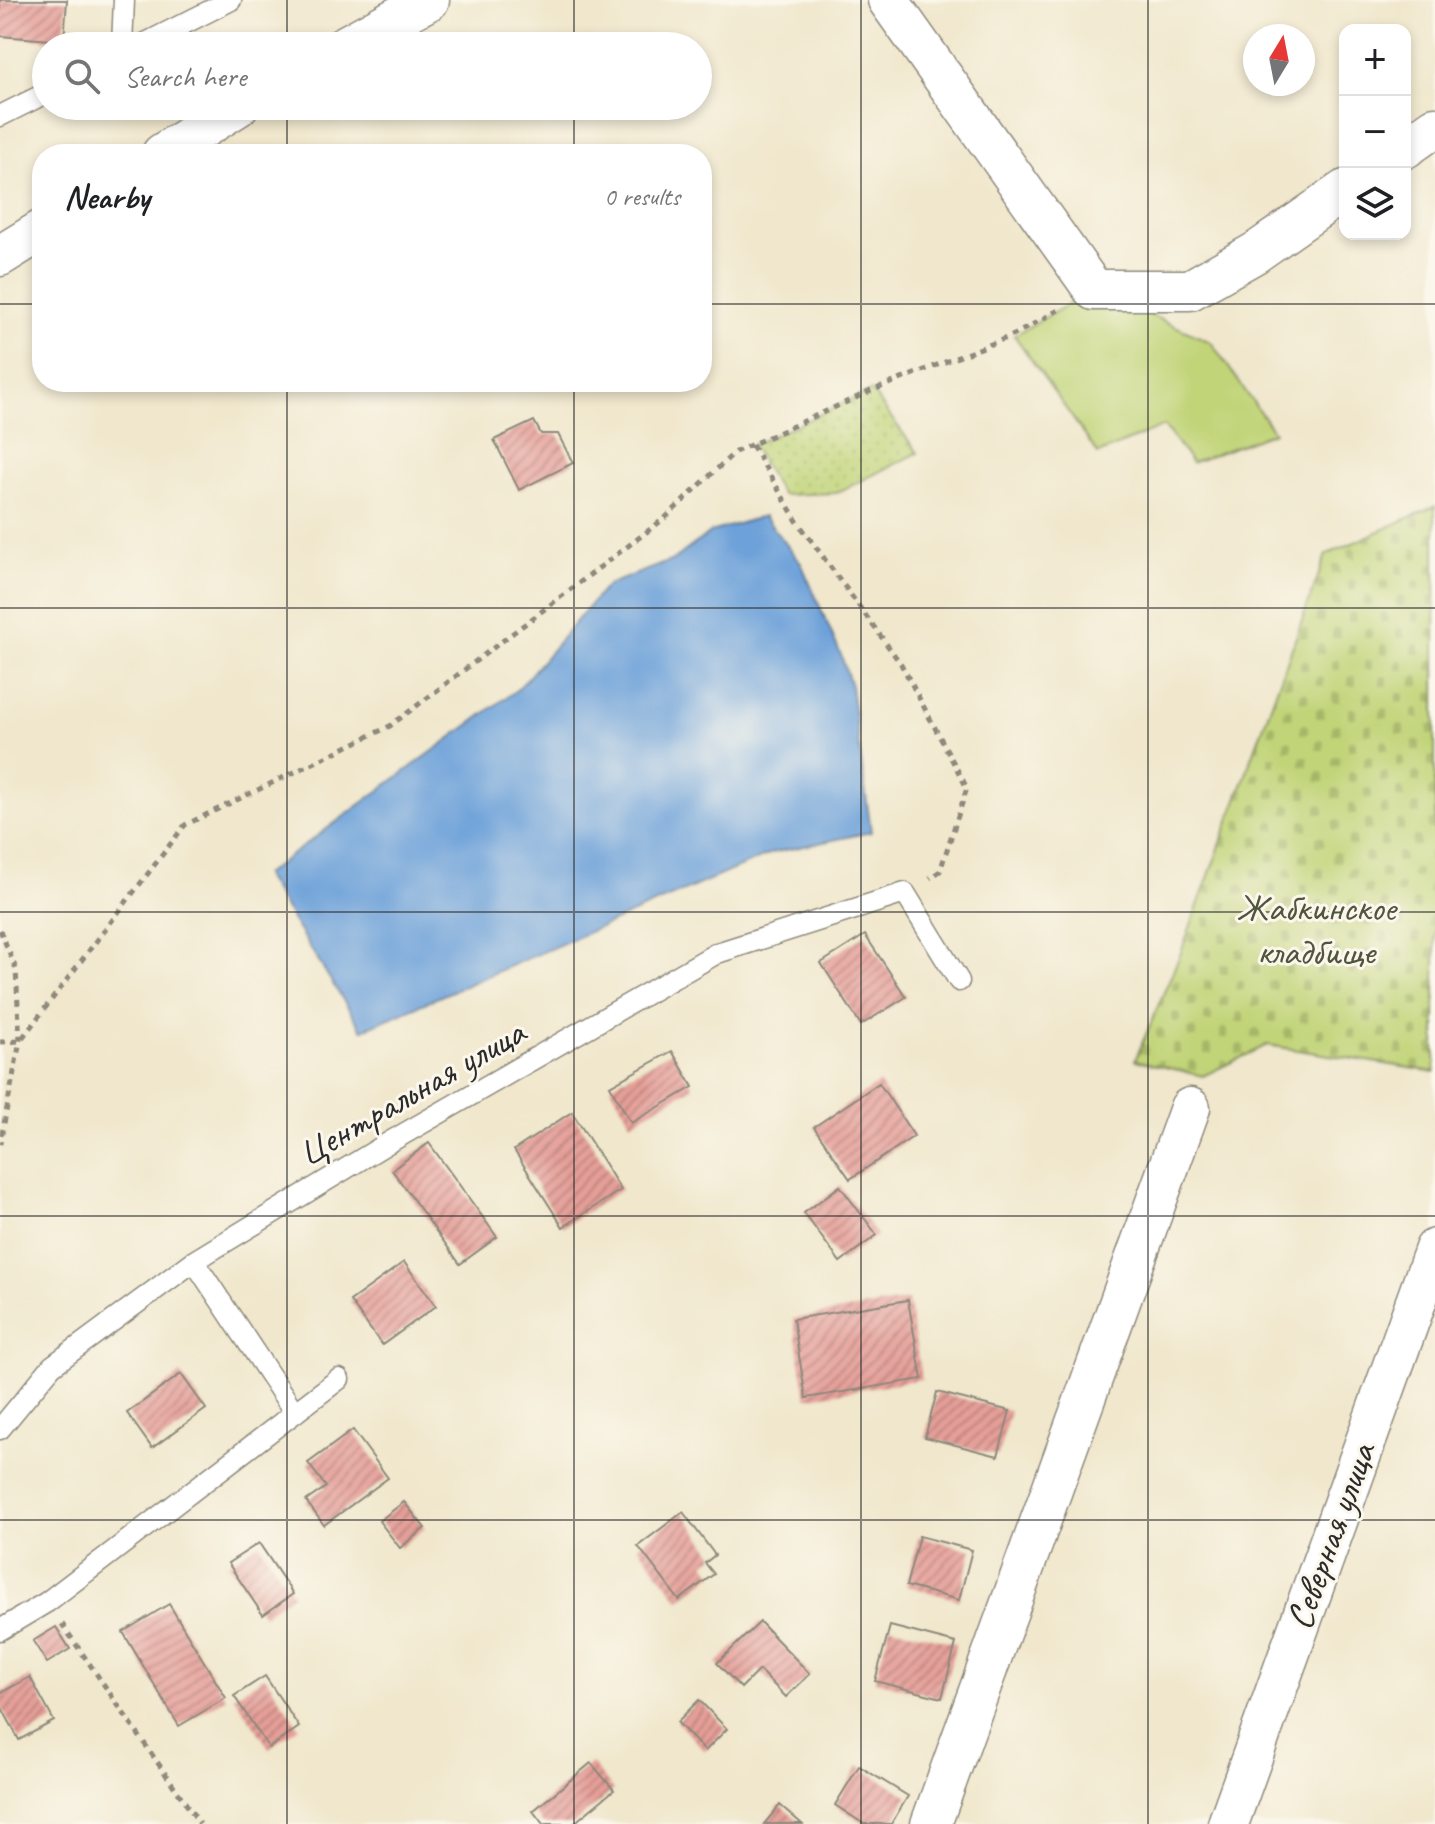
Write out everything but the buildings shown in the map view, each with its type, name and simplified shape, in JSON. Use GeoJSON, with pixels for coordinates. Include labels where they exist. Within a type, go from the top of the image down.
{"type":"FeatureCollection","features":[{"type":"Feature","properties":{"kind":"street"},"geometry":{"type":"LineString","coordinates":[[371,32],[429,0]]}},
{"type":"Feature","properties":{"kind":"street"},"geometry":{"type":"LineString","coordinates":[[888,0],[1094,290],[1190,290],[1255,253],[1339,194]]}},
{"type":"Feature","properties":{"kind":"street"},"geometry":{"type":"LineString","coordinates":[[178,144],[216,120]]}},
{"type":"Feature","properties":{"kind":"street"},"geometry":{"type":"LineString","coordinates":[[1411,144],[1435,127]]}},
{"type":"Feature","properties":{"kind":"street"},"geometry":{"type":"LineString","coordinates":[[931,1824],[1190,1108]]}},
{"type":"Feature","properties":{"kind":"street","name":"Северная улица"},"geometry":{"type":"LineString","coordinates":[[1228,1824],[1435,1249]]}},
{"type":"Feature","properties":{"kind":"lane"},"geometry":{"type":"LineString","coordinates":[[123,32],[124,0]]}},
{"type":"Feature","properties":{"kind":"lane"},"geometry":{"type":"LineString","coordinates":[[168,32],[231,0]]}},
{"type":"Feature","properties":{"kind":"lane"},"geometry":{"type":"LineString","coordinates":[[0,116],[32,100]]}},
{"type":"Feature","properties":{"kind":"lane"},"geometry":{"type":"LineString","coordinates":[[905,893],[959,981]]}},
{"type":"Feature","properties":{"kind":"lane","name":"Центральная улица"},"geometry":{"type":"LineString","coordinates":[[0,1429],[52,1366],[194,1261],[388,1143],[717,953],[905,893]]}},
{"type":"Feature","properties":{"kind":"lane"},"geometry":{"type":"LineString","coordinates":[[194,1261],[295,1413]]}},
{"type":"Feature","properties":{"kind":"lane"},"geometry":{"type":"LineString","coordinates":[[0,1630],[47,1602],[339,1379]]}},
{"type":"Feature","properties":{"kind":"path"},"geometry":{"type":"LineString","coordinates":[[0,1042],[20,1041],[185,825],[390,726],[665,518],[735,452],[871,391],[1014,335],[1094,290]]}},
{"type":"Feature","properties":{"kind":"path"},"geometry":{"type":"LineString","coordinates":[[752,445],[797,521],[901,664],[967,788],[940,871],[905,893]]}},
{"type":"Feature","properties":{"kind":"path"},"geometry":{"type":"LineString","coordinates":[[0,930],[16,969],[20,1041],[0,1144]]}},
{"type":"Feature","properties":{"kind":"path"},"geometry":{"type":"LineString","coordinates":[[47,1602],[200,1824]]}},
{"type":"Feature","properties":{"kind":"green space"},"geometry":{"type":"Polygon","coordinates":[[[1094,290],[1211,342],[1274,432],[1192,463],[1164,426],[1098,454],[1014,335],[1094,290]]]}},
{"type":"Feature","properties":{"kind":"green space"},"geometry":{"type":"Polygon","coordinates":[[[871,391],[918,453],[836,493],[782,495],[752,445],[871,391]]]}},
{"type":"Feature","properties":{"kind":"green space","name":"Жабкинское кладбище"},"geometry":{"type":"Polygon","coordinates":[[[1435,506],[1435,1072],[1267,1045],[1203,1076],[1135,1060],[1180,955],[1326,555],[1435,506]]]}},
{"type":"Feature","properties":{"kind":"water"},"geometry":{"type":"Polygon","coordinates":[[[764,516],[801,563],[841,655],[851,686],[871,832],[772,853],[362,1030],[264,875],[519,688],[607,585],[673,560],[711,532],[764,516]]]}}]}
